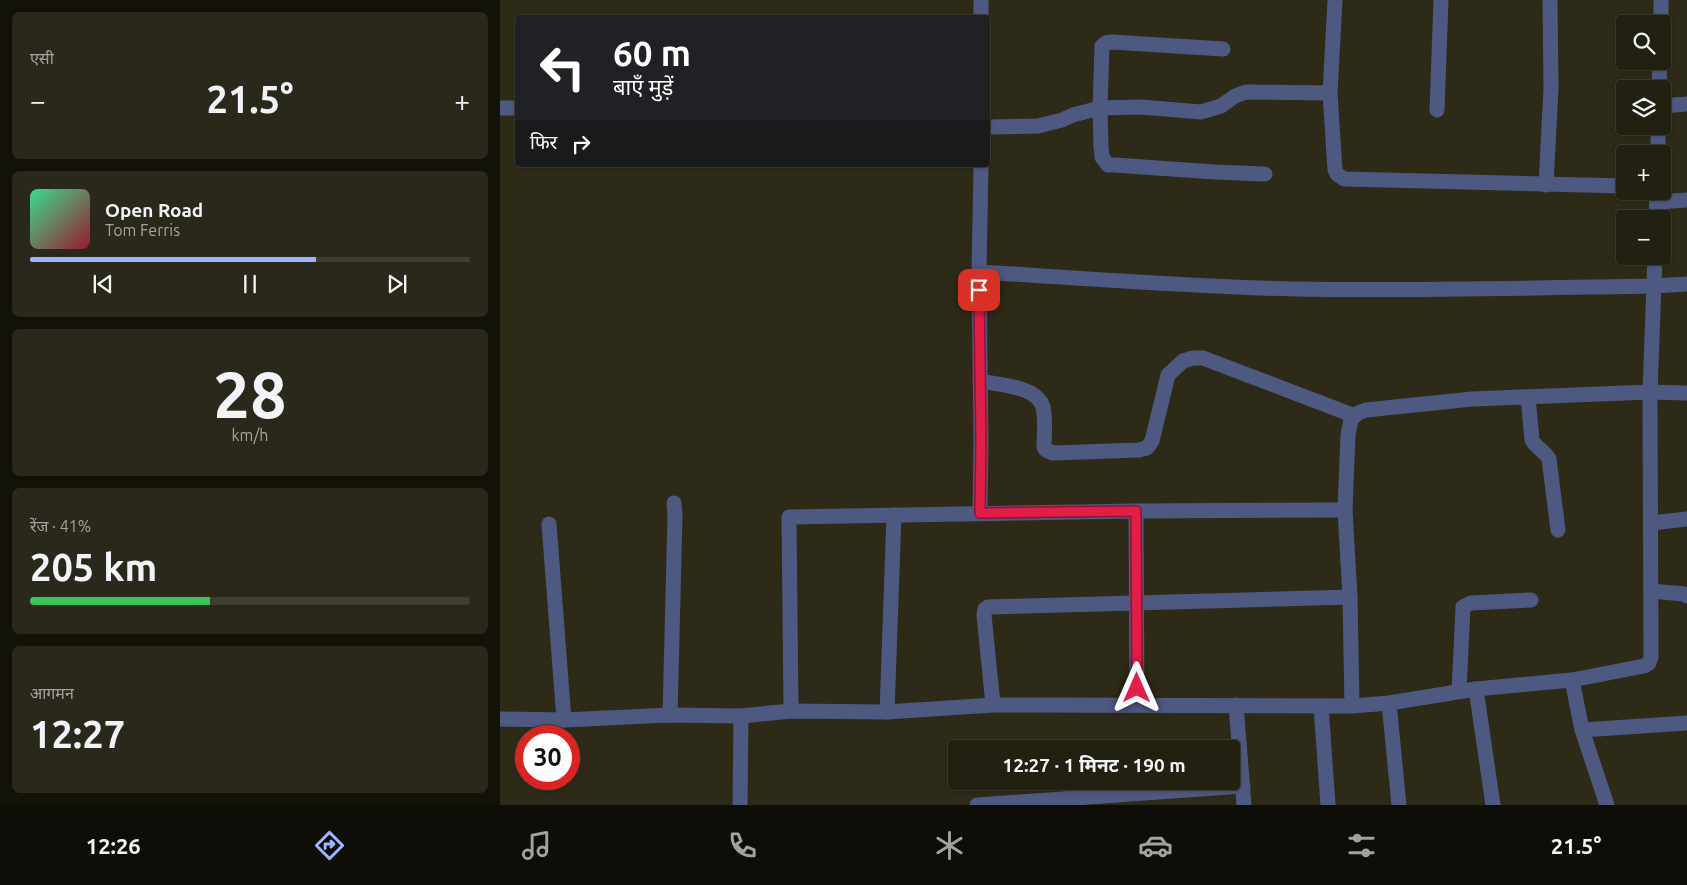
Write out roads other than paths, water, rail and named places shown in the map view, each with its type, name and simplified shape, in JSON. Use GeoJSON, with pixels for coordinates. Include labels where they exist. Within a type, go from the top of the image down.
{"type":"FeatureCollection","features":[{"type":"Feature","properties":{"kind":"street"},"geometry":{"type":"LineString","coordinates":[[981,0],[981,15]]}},
{"type":"Feature","properties":{"kind":"street"},"geometry":{"type":"LineString","coordinates":[[1335,0],[1330,93],[1335,170],[1340,177],[1344,179],[1616,186]]}},
{"type":"Feature","properties":{"kind":"street"},"geometry":{"type":"LineString","coordinates":[[1437,110],[1441,0]]}},
{"type":"Feature","properties":{"kind":"street"},"geometry":{"type":"LineString","coordinates":[[1546,185],[1552,88],[1550,0]]}},
{"type":"Feature","properties":{"kind":"street"},"geometry":{"type":"LineString","coordinates":[[1661,0],[1661,15]]}},
{"type":"Feature","properties":{"kind":"street"},"geometry":{"type":"LineString","coordinates":[[1223,49],[1106,43],[1102,50],[1100,108],[1102,157],[1108,164],[1265,174]]}},
{"type":"Feature","properties":{"kind":"street"},"geometry":{"type":"LineString","coordinates":[[990,127],[1038,126],[1100,108],[1141,106],[1202,112],[1221,106],[1235,96],[1246,92],[1330,93]]}},
{"type":"Feature","properties":{"kind":"street"},"geometry":{"type":"LineString","coordinates":[[1671,105],[1687,104]]}},
{"type":"Feature","properties":{"kind":"street"},"geometry":{"type":"LineString","coordinates":[[500,108],[515,108]]}},
{"type":"Feature","properties":{"kind":"street"},"geometry":{"type":"LineString","coordinates":[[980,513],[979,272],[981,167]]}},
{"type":"Feature","properties":{"kind":"street"},"geometry":{"type":"LineString","coordinates":[[1671,198],[1687,200]]}},
{"type":"Feature","properties":{"kind":"street"},"geometry":{"type":"LineString","coordinates":[[500,719],[564,720],[670,715],[741,716],[791,711],[887,712],[993,705],[1352,706],[1390,703],[1459,691],[1572,680],[1644,666],[1649,663],[1651,657],[1650,392],[1655,265]]}},
{"type":"Feature","properties":{"kind":"street"},"geometry":{"type":"LineString","coordinates":[[979,272],[1294,289],[1432,290],[1687,284]]}},
{"type":"Feature","properties":{"kind":"street"},"geometry":{"type":"LineString","coordinates":[[980,381],[1034,394],[1039,399],[1044,412],[1044,447],[1052,453],[1139,450],[1147,448],[1152,441],[1168,375],[1183,361],[1193,358],[1203,358],[1355,416]]}},
{"type":"Feature","properties":{"kind":"street"},"geometry":{"type":"LineString","coordinates":[[1352,706],[1350,597],[1345,510],[1348,435],[1351,419],[1366,410],[1472,399],[1650,392],[1687,393]]}},
{"type":"Feature","properties":{"kind":"street"},"geometry":{"type":"LineString","coordinates":[[1528,397],[1532,440],[1534,444],[1547,454],[1549,459],[1558,530]]}},
{"type":"Feature","properties":{"kind":"street"},"geometry":{"type":"LineString","coordinates":[[670,715],[674,503]]}},
{"type":"Feature","properties":{"kind":"street"},"geometry":{"type":"LineString","coordinates":[[791,711],[789,517],[1136,511],[1345,510]]}},
{"type":"Feature","properties":{"kind":"street"},"geometry":{"type":"LineString","coordinates":[[1136,511],[1137,704]]}},
{"type":"Feature","properties":{"kind":"street"},"geometry":{"type":"LineString","coordinates":[[887,712],[894,515]]}},
{"type":"Feature","properties":{"kind":"street"},"geometry":{"type":"LineString","coordinates":[[1651,522],[1687,519]]}},
{"type":"Feature","properties":{"kind":"street"},"geometry":{"type":"LineString","coordinates":[[549,524],[564,720]]}},
{"type":"Feature","properties":{"kind":"street"},"geometry":{"type":"LineString","coordinates":[[1651,591],[1684,594],[1687,596]]}},
{"type":"Feature","properties":{"kind":"street"},"geometry":{"type":"LineString","coordinates":[[993,705],[984,615],[985,609],[988,607],[1350,597]]}},
{"type":"Feature","properties":{"kind":"street"},"geometry":{"type":"LineString","coordinates":[[1459,691],[1463,607],[1471,603],[1531,600]]}},
{"type":"Feature","properties":{"kind":"street"},"geometry":{"type":"LineString","coordinates":[[1572,680],[1582,730],[1607,805]]}},
{"type":"Feature","properties":{"kind":"street"},"geometry":{"type":"LineString","coordinates":[[1476,689],[1493,805]]}},
{"type":"Feature","properties":{"kind":"street"},"geometry":{"type":"LineString","coordinates":[[1390,703],[1399,805]]}},
{"type":"Feature","properties":{"kind":"street"},"geometry":{"type":"LineString","coordinates":[[1236,706],[1244,805]]}},
{"type":"Feature","properties":{"kind":"street"},"geometry":{"type":"LineString","coordinates":[[1321,706],[1328,805]]}},
{"type":"Feature","properties":{"kind":"street"},"geometry":{"type":"LineString","coordinates":[[740,805],[741,716]]}},
{"type":"Feature","properties":{"kind":"street"},"geometry":{"type":"LineString","coordinates":[[1582,730],[1687,723]]}},
{"type":"Feature","properties":{"kind":"street"},"geometry":{"type":"LineString","coordinates":[[977,805],[1242,786]]}}]}
